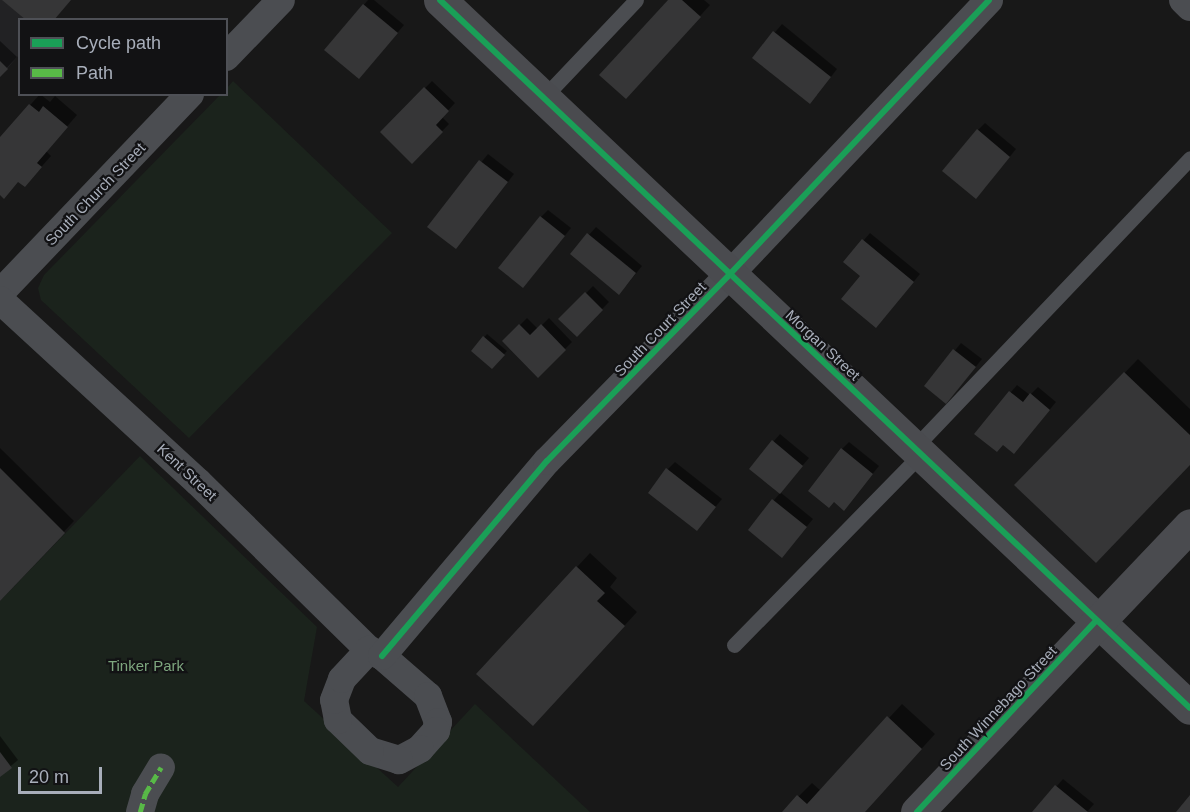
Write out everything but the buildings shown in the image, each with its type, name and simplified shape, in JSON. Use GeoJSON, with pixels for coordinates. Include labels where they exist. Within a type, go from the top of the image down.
{"type":"FeatureCollection","features":[{"type":"Feature","properties":{"kind":"main road","name":"Morgan Street"},"geometry":{"type":"LineString","coordinates":[[440,0],[1190,708]]}},
{"type":"Feature","properties":{"kind":"main road","name":"South Winnebago Street"},"geometry":{"type":"LineString","coordinates":[[917,812],[1096,621],[1190,525]]}},
{"type":"Feature","properties":{"kind":"street"},"geometry":{"type":"LineString","coordinates":[[228,55],[281,0]]}},
{"type":"Feature","properties":{"kind":"street","name":"South Court Street"},"geometry":{"type":"LineString","coordinates":[[375,653],[547,461],[730,274],[989,0]]}},
{"type":"Feature","properties":{"kind":"street"},"geometry":{"type":"LineString","coordinates":[[1183,0],[1190,7]]}},
{"type":"Feature","properties":{"kind":"street","name":"South Church Street"},"geometry":{"type":"LineString","coordinates":[[0,293],[188,96]]}},
{"type":"Feature","properties":{"kind":"street","name":"Kent Street"},"geometry":{"type":"LineString","coordinates":[[0,300],[198,482],[375,653]]}},
{"type":"Feature","properties":{"kind":"street"},"geometry":{"type":"LineString","coordinates":[[140,812],[145,794],[161,767]]}},
{"type":"Feature","properties":{"kind":"lane"},"geometry":{"type":"LineString","coordinates":[[543,98],[636,0]]}},
{"type":"Feature","properties":{"kind":"lane"},"geometry":{"type":"LineString","coordinates":[[734,645],[1190,158]]}},
{"type":"Feature","properties":{"kind":"shaded area"},"geometry":{"type":"Polygon","coordinates":[[[0,0],[70,0],[53,18],[18,18],[18,56],[0,77],[0,0]]]}},
{"type":"Feature","properties":{"kind":"green space"},"geometry":{"type":"Polygon","coordinates":[[[233,81],[392,233],[189,438],[41,300],[38,288],[44,275],[219,96],[228,96],[228,87],[233,81]]]}},
{"type":"Feature","properties":{"kind":"green space","name":"Tinker Park"},"geometry":{"type":"Polygon","coordinates":[[[140,456],[317,627],[304,701],[398,787],[475,704],[590,812],[0,812],[0,601],[140,456]]]}},
{"type":"Feature","properties":{"kind":"marked path"},"geometry":{"type":"LineString","coordinates":[[140,812],[145,794],[161,767]]}},
{"type":"Feature","properties":{"kind":"cycle path"},"geometry":{"type":"LineString","coordinates":[[440,0],[1190,708]]}},
{"type":"Feature","properties":{"kind":"cycle path"},"geometry":{"type":"LineString","coordinates":[[382,656],[547,461],[730,274],[989,0]]}},
{"type":"Feature","properties":{"kind":"cycle path"},"geometry":{"type":"LineString","coordinates":[[917,812],[1096,621]]}}]}
